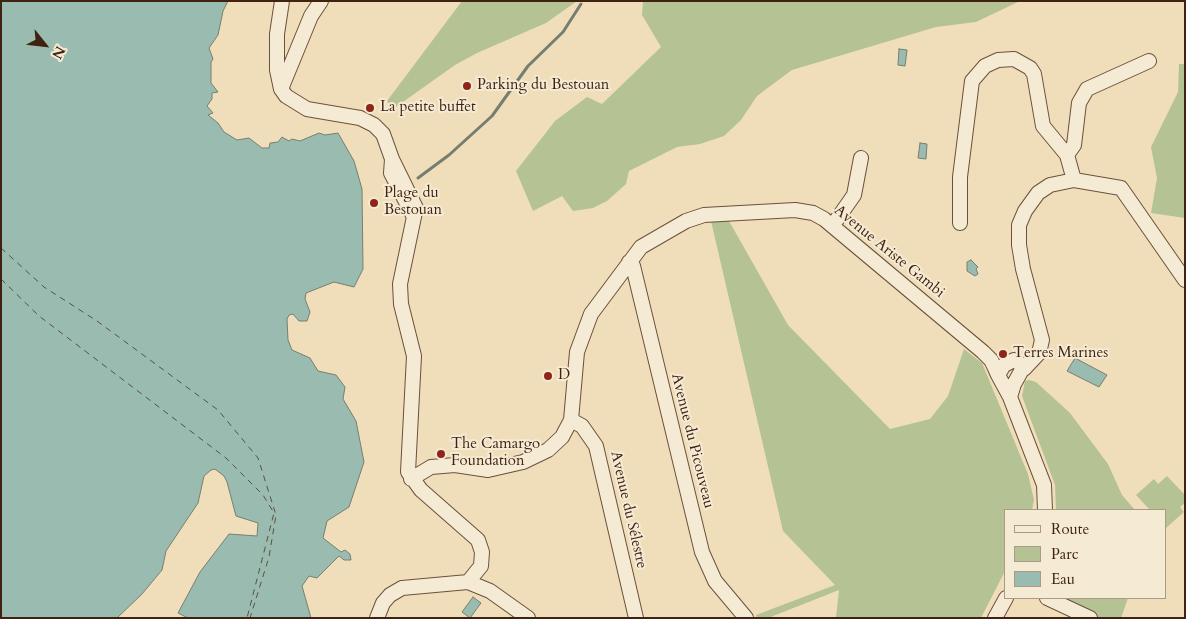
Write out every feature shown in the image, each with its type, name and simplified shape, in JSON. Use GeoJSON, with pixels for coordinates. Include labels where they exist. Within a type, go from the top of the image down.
{"type":"FeatureCollection","features":[{"type":"Feature","properties":{"kind":"street"},"geometry":{"type":"LineString","coordinates":[[282,1],[277,34],[277,70],[281,89],[286,96],[307,109],[360,118],[374,124],[383,134],[392,159],[415,204],[399,294],[414,356],[407,465],[411,479],[478,540],[482,552],[483,580],[490,590]]}},
{"type":"Feature","properties":{"kind":"street"},"geometry":{"type":"LineString","coordinates":[[281,89],[311,16],[321,1]]}},
{"type":"Feature","properties":{"kind":"street"},"geometry":{"type":"LineString","coordinates":[[960,223],[960,177],[972,81],[985,66],[998,60],[1014,59],[1030,68],[1034,74],[1043,126],[1067,155],[1074,180]]}},
{"type":"Feature","properties":{"kind":"street"},"geometry":{"type":"LineString","coordinates":[[1067,155],[1074,145],[1079,103],[1087,89],[1148,61]]}},
{"type":"Feature","properties":{"kind":"street"},"geometry":{"type":"LineString","coordinates":[[833,225],[854,195],[861,158]]}},
{"type":"Feature","properties":{"kind":"street"},"geometry":{"type":"LineString","coordinates":[[1016,380],[1009,383],[1000,377],[1004,364],[1019,364],[1039,353],[1042,346],[1018,245],[1019,225],[1025,211],[1038,193],[1050,185],[1074,180],[1121,188],[1185,280]]}},
{"type":"Feature","properties":{"kind":"street","name":"Avenue Ariste Gambi"},"geometry":{"type":"LineString","coordinates":[[571,420],[577,352],[591,314],[629,262],[646,243],[686,221],[704,215],[795,210],[813,213],[833,225],[983,352],[1000,377],[1010,397],[1044,485],[1045,509]]}},
{"type":"Feature","properties":{"kind":"street","name":"Avenue du Picouveau"},"geometry":{"type":"LineString","coordinates":[[629,262],[633,266],[702,552],[715,581],[746,618]]}},
{"type":"Feature","properties":{"kind":"street"},"geometry":{"type":"LineString","coordinates":[[1010,397],[1019,364]]}},
{"type":"Feature","properties":{"kind":"street"},"geometry":{"type":"LineString","coordinates":[[411,479],[431,467],[455,465],[488,470],[523,462],[548,450],[562,437],[571,420]]}},
{"type":"Feature","properties":{"kind":"street","name":"Avenue du Sélestre"},"geometry":{"type":"LineString","coordinates":[[571,420],[582,426],[596,446],[636,618]]}},
{"type":"Feature","properties":{"kind":"street"},"geometry":{"type":"LineString","coordinates":[[468,582],[481,566]]}},
{"type":"Feature","properties":{"kind":"street"},"geometry":{"type":"LineString","coordinates":[[377,618],[383,603],[390,595],[402,588],[468,582],[490,590],[528,618]]}},
{"type":"Feature","properties":{"kind":"street"},"geometry":{"type":"LineString","coordinates":[[995,618],[1005,599]]}},
{"type":"Feature","properties":{"kind":"street"},"geometry":{"type":"LineString","coordinates":[[1049,599],[1090,618]]}},
{"type":"Feature","properties":{"kind":"green space"},"geometry":{"type":"Polygon","coordinates":[[[462,1],[577,1],[546,23],[477,53],[455,65],[393,109],[387,101],[462,1]]]}},
{"type":"Feature","properties":{"kind":"green space"},"geometry":{"type":"Polygon","coordinates":[[[643,1],[1020,1],[976,22],[936,27],[792,70],[757,96],[741,120],[724,136],[700,144],[677,147],[629,171],[626,184],[607,201],[593,208],[573,211],[562,196],[533,211],[516,171],[555,121],[587,97],[602,104],[661,47],[642,15],[643,1]]]}},
{"type":"Feature","properties":{"kind":"green space"},"geometry":{"type":"Polygon","coordinates":[[[1179,64],[1185,64],[1185,218],[1151,213],[1157,178],[1151,147],[1178,92],[1179,64]]]}},
{"type":"Feature","properties":{"kind":"green space"},"geometry":{"type":"Polygon","coordinates":[[[711,221],[729,221],[788,325],[890,429],[930,419],[948,396],[964,349],[982,363],[1028,474],[1034,500],[1032,509],[1004,509],[1004,573],[981,618],[836,618],[839,590],[768,618],[757,618],[756,615],[835,585],[783,531],[711,221]]]}},
{"type":"Feature","properties":{"kind":"green space"},"geometry":{"type":"Polygon","coordinates":[[[1025,381],[1036,382],[1070,413],[1108,464],[1122,495],[1134,509],[1056,509],[1055,485],[1022,396],[1025,381]]]}},
{"type":"Feature","properties":{"kind":"green space"},"geometry":{"type":"Polygon","coordinates":[[[1167,476],[1185,495],[1185,503],[1180,507],[1184,512],[1166,528],[1166,509],[1149,509],[1136,495],[1154,479],[1158,484],[1167,476]]]}},
{"type":"Feature","properties":{"kind":"green space"},"geometry":{"type":"Polygon","coordinates":[[[1059,599],[1128,599],[1121,618],[1101,618],[1059,599]]]}},
{"type":"Feature","properties":{"kind":"water"},"geometry":{"type":"Polygon","coordinates":[[[1,1],[228,1],[223,11],[218,35],[209,48],[213,59],[211,62],[211,83],[218,92],[212,93],[212,99],[207,106],[213,113],[208,115],[218,123],[224,132],[237,140],[249,138],[262,148],[269,148],[270,143],[278,142],[282,137],[289,141],[292,139],[300,141],[319,133],[325,135],[338,133],[354,161],[362,189],[363,269],[354,287],[334,282],[306,293],[305,299],[310,312],[307,321],[299,321],[293,314],[289,315],[287,319],[288,340],[292,350],[310,358],[318,371],[336,375],[345,387],[343,399],[356,421],[364,462],[349,507],[327,521],[323,538],[341,552],[345,550],[350,554],[351,560],[344,560],[339,556],[317,578],[309,576],[302,586],[311,618],[188,618],[178,613],[200,572],[229,534],[257,536],[258,523],[236,516],[227,482],[224,476],[215,469],[204,476],[198,503],[166,551],[162,570],[142,594],[117,618],[1,618],[1,1]]]}},
{"type":"Feature","properties":{"kind":"water"},"geometry":{"type":"Polygon","coordinates":[[[899,49],[907,50],[905,66],[898,65],[899,49]]]}},
{"type":"Feature","properties":{"kind":"water"},"geometry":{"type":"Polygon","coordinates":[[[920,143],[927,144],[926,159],[918,158],[920,143]]]}},
{"type":"Feature","properties":{"kind":"water"},"geometry":{"type":"Polygon","coordinates":[[[971,260],[978,267],[976,269],[978,274],[975,276],[967,271],[967,262],[971,260]]]}},
{"type":"Feature","properties":{"kind":"water"},"geometry":{"type":"Polygon","coordinates":[[[1075,358],[1107,375],[1099,387],[1067,371],[1075,358]]]}},
{"type":"Feature","properties":{"kind":"water"},"geometry":{"type":"Polygon","coordinates":[[[473,597],[481,603],[470,618],[462,612],[473,597]]]}},
{"type":"Feature","properties":{"kind":"waterway"},"geometry":{"type":"LineString","coordinates":[[418,178],[449,155],[492,116],[528,66],[563,32],[581,4]]}},
{"type":"Feature","properties":{"kind":"ferry route"},"geometry":{"type":"LineString","coordinates":[[1,248],[44,287],[97,321],[218,410],[258,458],[276,515],[269,557],[250,618]]}},
{"type":"Feature","properties":{"kind":"ferry route"},"geometry":{"type":"LineString","coordinates":[[1,279],[39,316],[226,458],[263,495],[274,513],[247,618]]}},
{"type":"Feature","properties":{"kind":"place","name":"Parking du Bestouan"},"geometry":{"type":"Point","coordinates":[467,86]}},
{"type":"Feature","properties":{"kind":"place","name":"La petite buffet"},"geometry":{"type":"Point","coordinates":[370,108]}},
{"type":"Feature","properties":{"kind":"place","name":"Plage du Bestouan"},"geometry":{"type":"Point","coordinates":[374,203]}},
{"type":"Feature","properties":{"kind":"place","name":"Terres Marines"},"geometry":{"type":"Point","coordinates":[1003,354]}},
{"type":"Feature","properties":{"kind":"place","name":"D"},"geometry":{"type":"Point","coordinates":[548,376]}},
{"type":"Feature","properties":{"kind":"place","name":"The Camargo Foundation"},"geometry":{"type":"Point","coordinates":[441,454]}}]}
